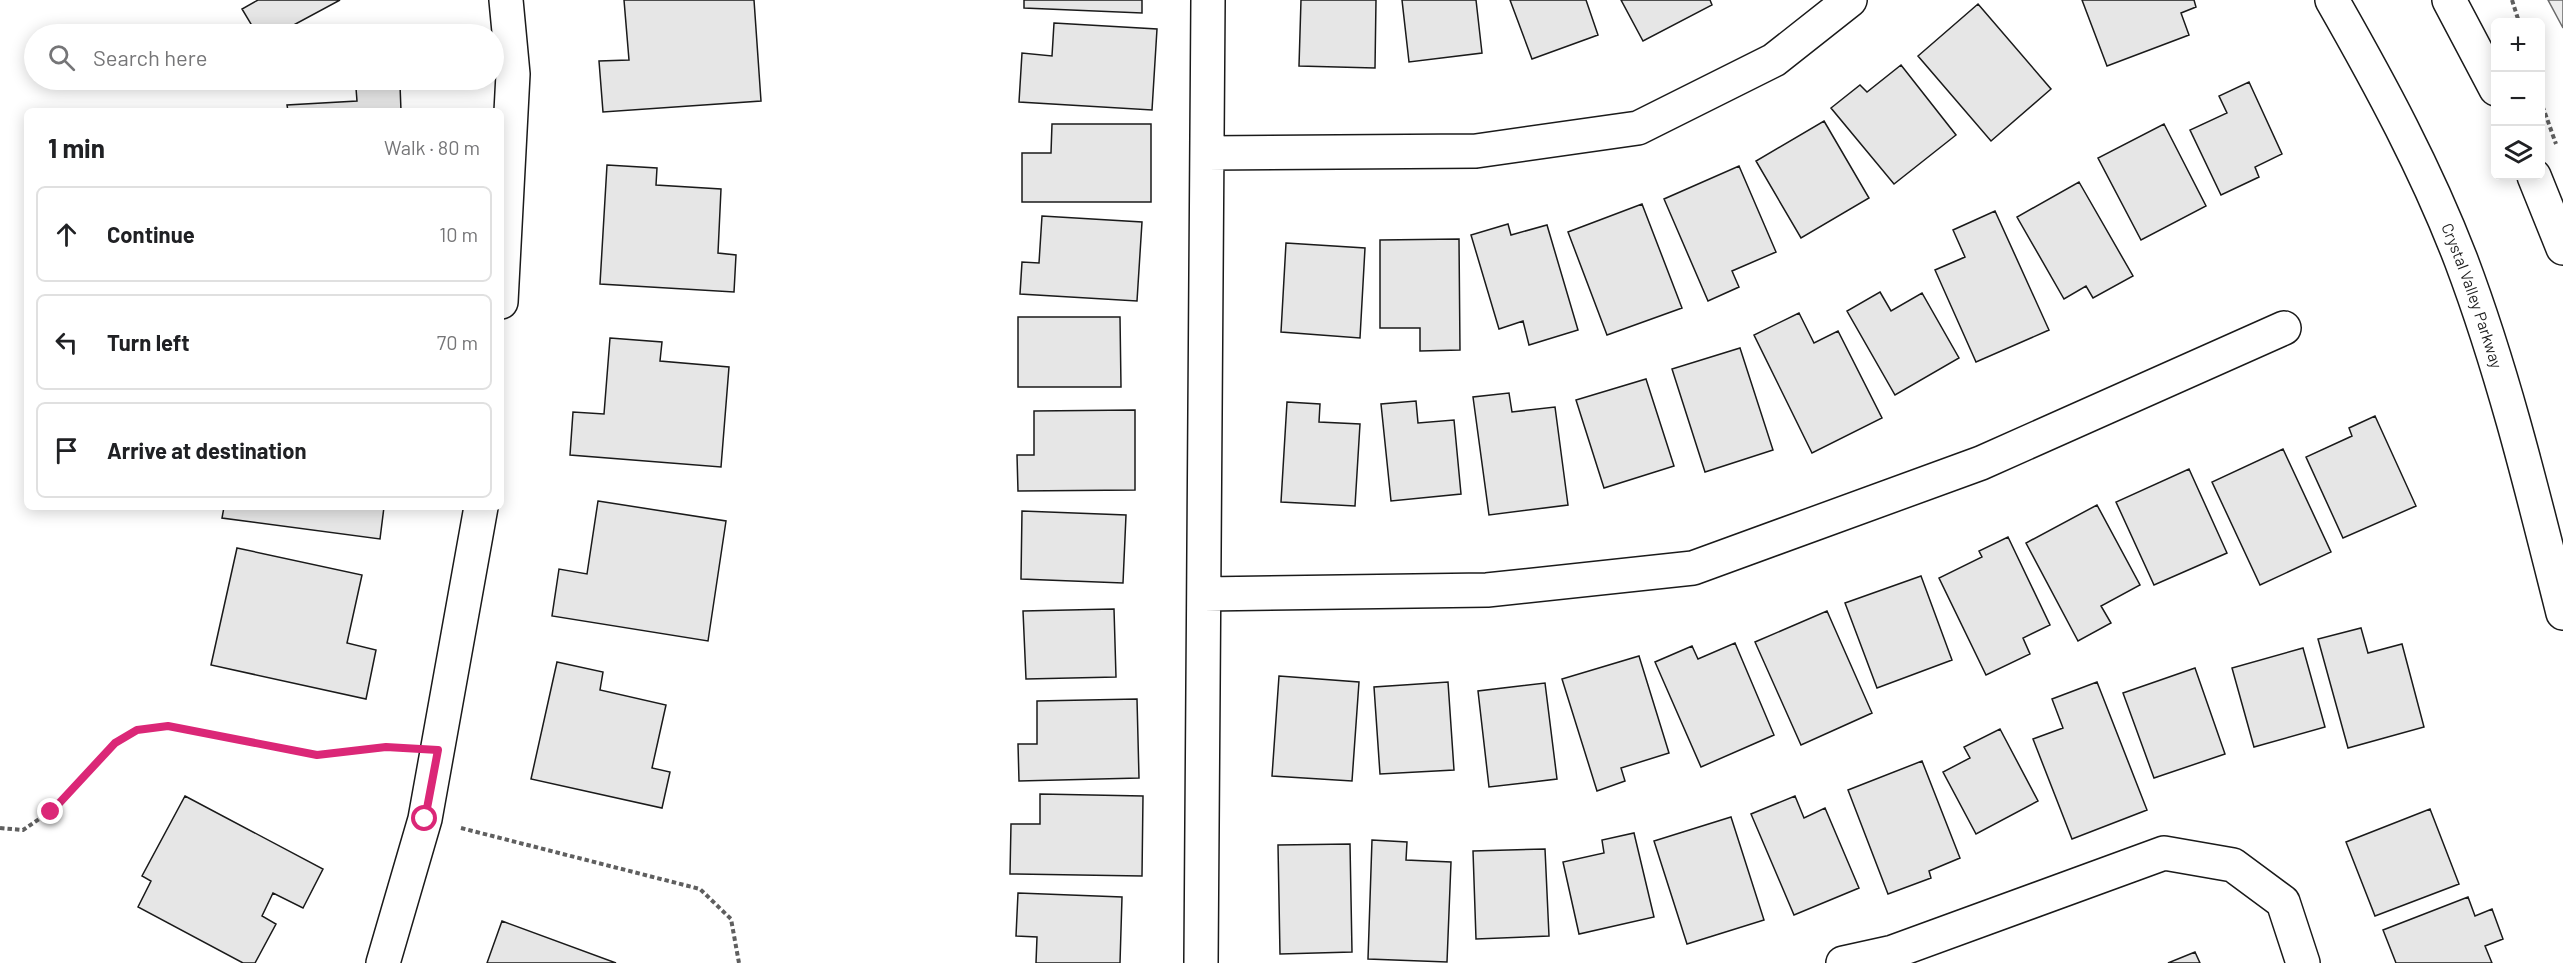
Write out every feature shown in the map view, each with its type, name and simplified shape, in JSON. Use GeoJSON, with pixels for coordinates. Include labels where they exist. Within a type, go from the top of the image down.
{"type":"FeatureCollection","features":[{"type":"Feature","properties":{"kind":"street"},"geometry":{"type":"LineString","coordinates":[[504,245],[513,74],[506,0]]}},
{"type":"Feature","properties":{"kind":"street"},"geometry":{"type":"LineString","coordinates":[[1201,963],[1208,0]]}},
{"type":"Feature","properties":{"kind":"street"},"geometry":{"type":"LineString","coordinates":[[1207,153],[1476,151],[1638,128],[1774,60],[1850,0]]}},
{"type":"Feature","properties":{"kind":"street","name":"Crystal Valley Parkway"},"geometry":{"type":"LineString","coordinates":[[2332,0],[2370,66],[2417,158],[2461,260],[2528,471],[2563,613]]}},
{"type":"Feature","properties":{"kind":"street"},"geometry":{"type":"LineString","coordinates":[[2449,0],[2491,80]]}},
{"type":"Feature","properties":{"kind":"street"},"geometry":{"type":"LineString","coordinates":[[2536,180],[2563,248]]}},
{"type":"Feature","properties":{"kind":"street"},"geometry":{"type":"LineString","coordinates":[[1204,594],[1487,590],[1693,568],[1981,463],[2284,328]]}},
{"type":"Feature","properties":{"kind":"street"},"geometry":{"type":"LineString","coordinates":[[383,963],[425,819],[480,510]]}},
{"type":"Feature","properties":{"kind":"street"},"geometry":{"type":"LineString","coordinates":[[1842,963],[1893,952],[2164,853],[2233,865],[2283,902],[2302,963]]}},
{"type":"Feature","properties":{"kind":"path"},"geometry":{"type":"LineString","coordinates":[[2512,0],[2518,18]]}},
{"type":"Feature","properties":{"kind":"path"},"geometry":{"type":"LineString","coordinates":[[2545,111],[2559,152]]}},
{"type":"Feature","properties":{"kind":"path"},"geometry":{"type":"LineString","coordinates":[[0,828],[23,830],[51,812],[115,743],[137,730],[168,726],[317,755],[386,747],[438,750]]}},
{"type":"Feature","properties":{"kind":"path"},"geometry":{"type":"LineString","coordinates":[[425,819],[700,889],[731,919],[739,963]]}},
{"type":"Feature","properties":{"kind":"shaded area"},"geometry":{"type":"Polygon","coordinates":[[[2548,0],[2563,0],[2563,28],[2548,0]]]}},
{"type":"Feature","properties":{"kind":"building"},"geometry":{"type":"Polygon","coordinates":[[[258,0],[340,0],[296,24],[251,24],[242,9],[258,0]]]}},
{"type":"Feature","properties":{"kind":"building"},"geometry":{"type":"Polygon","coordinates":[[[624,0],[754,0],[761,101],[603,112],[599,61],[629,60],[624,0]]]}},
{"type":"Feature","properties":{"kind":"building"},"geometry":{"type":"Polygon","coordinates":[[[1024,0],[1142,0],[1142,13],[1024,8],[1024,0]]]}},
{"type":"Feature","properties":{"kind":"building"},"geometry":{"type":"Polygon","coordinates":[[[1301,0],[1376,0],[1375,68],[1299,66],[1301,0]]]}},
{"type":"Feature","properties":{"kind":"building"},"geometry":{"type":"Polygon","coordinates":[[[1402,0],[1476,0],[1482,53],[1409,62],[1402,0]]]}},
{"type":"Feature","properties":{"kind":"building"},"geometry":{"type":"Polygon","coordinates":[[[1510,0],[1586,0],[1598,35],[1532,59],[1510,0]]]}},
{"type":"Feature","properties":{"kind":"building"},"geometry":{"type":"Polygon","coordinates":[[[1621,0],[1710,0],[1712,5],[1643,41],[1621,0]]]}},
{"type":"Feature","properties":{"kind":"building"},"geometry":{"type":"Polygon","coordinates":[[[2082,0],[2194,0],[2196,7],[2181,13],[2189,35],[2107,66],[2082,0]]]}},
{"type":"Feature","properties":{"kind":"building"},"geometry":{"type":"Polygon","coordinates":[[[1978,4],[2051,89],[1991,141],[1918,56],[1978,4]]]}},
{"type":"Feature","properties":{"kind":"building"},"geometry":{"type":"Polygon","coordinates":[[[1054,23],[1157,29],[1152,110],[1019,102],[1022,53],[1052,56],[1054,23]]]}},
{"type":"Feature","properties":{"kind":"building"},"geometry":{"type":"Polygon","coordinates":[[[1901,65],[1956,135],[1894,184],[1831,108],[1860,85],[1867,92],[1901,65]]]}},
{"type":"Feature","properties":{"kind":"building"},"geometry":{"type":"Polygon","coordinates":[[[2249,82],[2282,154],[2255,167],[2259,177],[2221,195],[2190,130],[2227,113],[2219,96],[2249,82]]]}},
{"type":"Feature","properties":{"kind":"building"},"geometry":{"type":"Polygon","coordinates":[[[356,90],[400,90],[401,108],[288,108],[287,105],[357,101],[356,90]]]}},
{"type":"Feature","properties":{"kind":"building"},"geometry":{"type":"Polygon","coordinates":[[[1824,121],[1869,198],[1801,238],[1756,161],[1824,121]]]}},
{"type":"Feature","properties":{"kind":"building"},"geometry":{"type":"Polygon","coordinates":[[[1052,124],[1151,124],[1151,202],[1022,202],[1022,153],[1051,153],[1052,124]]]}},
{"type":"Feature","properties":{"kind":"building"},"geometry":{"type":"Polygon","coordinates":[[[2164,124],[2206,206],[2141,240],[2098,158],[2164,124]]]}},
{"type":"Feature","properties":{"kind":"building"},"geometry":{"type":"Polygon","coordinates":[[[607,165],[657,168],[656,185],[721,189],[718,253],[736,255],[734,292],[600,284],[607,165]]]}},
{"type":"Feature","properties":{"kind":"building"},"geometry":{"type":"Polygon","coordinates":[[[1739,166],[1776,252],[1732,271],[1739,287],[1708,301],[1664,199],[1739,166]]]}},
{"type":"Feature","properties":{"kind":"building"},"geometry":{"type":"Polygon","coordinates":[[[2079,182],[2133,276],[2093,298],[2086,286],[2064,299],[2017,217],[2079,182]]]}},
{"type":"Feature","properties":{"kind":"building"},"geometry":{"type":"Polygon","coordinates":[[[1642,204],[1682,308],[1607,335],[1568,232],[1642,204]]]}},
{"type":"Feature","properties":{"kind":"building"},"geometry":{"type":"Polygon","coordinates":[[[1995,211],[2049,330],[1976,362],[1935,270],[1965,257],[1953,230],[1995,211]]]}},
{"type":"Feature","properties":{"kind":"building"},"geometry":{"type":"Polygon","coordinates":[[[1042,216],[1142,222],[1137,301],[1020,294],[1022,262],[1039,263],[1042,216]]]}},
{"type":"Feature","properties":{"kind":"building"},"geometry":{"type":"Polygon","coordinates":[[[1508,224],[1511,235],[1547,225],[1578,330],[1529,345],[1523,321],[1499,329],[1471,235],[1508,224]]]}},
{"type":"Feature","properties":{"kind":"building"},"geometry":{"type":"Polygon","coordinates":[[[1459,239],[1460,350],[1420,351],[1420,328],[1380,328],[1380,240],[1459,239]]]}},
{"type":"Feature","properties":{"kind":"building"},"geometry":{"type":"Polygon","coordinates":[[[1286,243],[1365,248],[1360,338],[1281,332],[1286,243]]]}},
{"type":"Feature","properties":{"kind":"building"},"geometry":{"type":"Polygon","coordinates":[[[1880,292],[1891,311],[1922,293],[1959,358],[1895,395],[1847,311],[1880,292]]]}},
{"type":"Feature","properties":{"kind":"building"},"geometry":{"type":"Polygon","coordinates":[[[1799,313],[1814,343],[1838,331],[1882,418],[1812,453],[1754,335],[1799,313]]]}},
{"type":"Feature","properties":{"kind":"building"},"geometry":{"type":"Polygon","coordinates":[[[1018,317],[1120,317],[1121,387],[1018,387],[1018,317]]]}},
{"type":"Feature","properties":{"kind":"building"},"geometry":{"type":"Polygon","coordinates":[[[610,338],[662,342],[660,361],[729,367],[721,467],[570,455],[573,412],[604,414],[610,338]]]}},
{"type":"Feature","properties":{"kind":"building"},"geometry":{"type":"Polygon","coordinates":[[[1740,348],[1773,450],[1705,472],[1672,369],[1740,348]]]}},
{"type":"Feature","properties":{"kind":"building"},"geometry":{"type":"Polygon","coordinates":[[[1646,379],[1674,466],[1604,488],[1576,400],[1646,379]]]}},
{"type":"Feature","properties":{"kind":"building"},"geometry":{"type":"Polygon","coordinates":[[[1509,393],[1512,412],[1555,407],[1568,505],[1489,515],[1473,397],[1509,393]]]}},
{"type":"Feature","properties":{"kind":"building"},"geometry":{"type":"Polygon","coordinates":[[[1416,401],[1418,423],[1454,420],[1461,494],[1391,501],[1381,404],[1416,401]]]}},
{"type":"Feature","properties":{"kind":"building"},"geometry":{"type":"Polygon","coordinates":[[[1287,402],[1320,404],[1319,422],[1360,424],[1355,506],[1281,502],[1287,402]]]}},
{"type":"Feature","properties":{"kind":"building"},"geometry":{"type":"Polygon","coordinates":[[[1135,410],[1135,490],[1018,491],[1017,455],[1034,455],[1034,411],[1135,410]]]}},
{"type":"Feature","properties":{"kind":"building"},"geometry":{"type":"Polygon","coordinates":[[[2375,416],[2416,506],[2343,538],[2306,457],[2352,436],[2349,428],[2375,416]]]}},
{"type":"Feature","properties":{"kind":"building"},"geometry":{"type":"Polygon","coordinates":[[[2283,449],[2331,552],[2260,585],[2212,482],[2283,449]]]}},
{"type":"Feature","properties":{"kind":"building"},"geometry":{"type":"Polygon","coordinates":[[[2189,469],[2227,553],[2154,585],[2116,502],[2189,469]]]}},
{"type":"Feature","properties":{"kind":"building"},"geometry":{"type":"Polygon","coordinates":[[[598,501],[726,521],[708,641],[552,616],[559,569],[587,574],[598,501]]]}},
{"type":"Feature","properties":{"kind":"building"},"geometry":{"type":"Polygon","coordinates":[[[2097,505],[2140,585],[2101,606],[2111,623],[2078,641],[2026,543],[2097,505]]]}},
{"type":"Feature","properties":{"kind":"building"},"geometry":{"type":"Polygon","coordinates":[[[223,510],[384,510],[380,539],[222,518],[223,510]]]}},
{"type":"Feature","properties":{"kind":"building"},"geometry":{"type":"Polygon","coordinates":[[[1022,511],[1126,515],[1123,583],[1021,579],[1022,511]]]}},
{"type":"Feature","properties":{"kind":"building"},"geometry":{"type":"Polygon","coordinates":[[[2008,537],[2050,625],[2023,638],[2030,654],[1986,675],[1939,578],[1982,557],[1979,551],[2008,537]]]}},
{"type":"Feature","properties":{"kind":"building"},"geometry":{"type":"Polygon","coordinates":[[[237,548],[362,575],[347,643],[376,650],[366,699],[211,665],[237,548]]]}},
{"type":"Feature","properties":{"kind":"building"},"geometry":{"type":"Polygon","coordinates":[[[1921,576],[1952,660],[1877,688],[1845,603],[1921,576]]]}},
{"type":"Feature","properties":{"kind":"building"},"geometry":{"type":"Polygon","coordinates":[[[1114,609],[1116,677],[1026,679],[1023,611],[1114,609]]]}},
{"type":"Feature","properties":{"kind":"building"},"geometry":{"type":"Polygon","coordinates":[[[1827,611],[1872,713],[1801,745],[1755,642],[1827,611]]]}},
{"type":"Feature","properties":{"kind":"building"},"geometry":{"type":"Polygon","coordinates":[[[2361,628],[2368,653],[2402,644],[2424,727],[2348,748],[2318,639],[2361,628]]]}},
{"type":"Feature","properties":{"kind":"building"},"geometry":{"type":"Polygon","coordinates":[[[1735,643],[1774,735],[1701,767],[1655,662],[1692,646],[1698,659],[1735,643]]]}},
{"type":"Feature","properties":{"kind":"building"},"geometry":{"type":"Polygon","coordinates":[[[2303,648],[2325,727],[2254,747],[2232,668],[2303,648]]]}},
{"type":"Feature","properties":{"kind":"building"},"geometry":{"type":"Polygon","coordinates":[[[1639,656],[1669,753],[1621,768],[1625,781],[1597,791],[1562,679],[1639,656]]]}},
{"type":"Feature","properties":{"kind":"building"},"geometry":{"type":"Polygon","coordinates":[[[557,662],[603,672],[600,690],[666,705],[652,768],[670,772],[662,808],[531,779],[557,662]]]}},
{"type":"Feature","properties":{"kind":"building"},"geometry":{"type":"Polygon","coordinates":[[[2195,668],[2225,754],[2154,778],[2123,693],[2195,668]]]}},
{"type":"Feature","properties":{"kind":"building"},"geometry":{"type":"Polygon","coordinates":[[[1279,676],[1359,682],[1352,781],[1272,776],[1279,676]]]}},
{"type":"Feature","properties":{"kind":"building"},"geometry":{"type":"Polygon","coordinates":[[[1448,682],[1454,770],[1380,774],[1374,687],[1448,682]]]}},
{"type":"Feature","properties":{"kind":"building"},"geometry":{"type":"Polygon","coordinates":[[[2097,682],[2147,810],[2072,839],[2033,739],[2063,728],[2052,699],[2097,682]]]}},
{"type":"Feature","properties":{"kind":"building"},"geometry":{"type":"Polygon","coordinates":[[[1545,683],[1557,779],[1489,787],[1478,691],[1545,683]]]}},
{"type":"Feature","properties":{"kind":"building"},"geometry":{"type":"Polygon","coordinates":[[[1137,699],[1139,778],[1019,781],[1018,744],[1037,744],[1037,701],[1137,699]]]}},
{"type":"Feature","properties":{"kind":"building"},"geometry":{"type":"Polygon","coordinates":[[[2000,729],[2038,801],[1976,834],[1943,772],[1970,758],[1964,747],[2000,729]]]}},
{"type":"Feature","properties":{"kind":"building"},"geometry":{"type":"Polygon","coordinates":[[[1922,761],[1960,858],[1929,871],[1931,878],[1888,894],[1848,790],[1922,761]]]}},
{"type":"Feature","properties":{"kind":"building"},"geometry":{"type":"Polygon","coordinates":[[[1040,794],[1143,796],[1142,876],[1010,874],[1011,824],[1040,824],[1040,794]]]}},
{"type":"Feature","properties":{"kind":"building"},"geometry":{"type":"Polygon","coordinates":[[[185,796],[323,869],[303,908],[273,893],[262,916],[276,924],[255,963],[243,963],[138,907],[151,881],[142,876],[185,796]]]}},
{"type":"Feature","properties":{"kind":"building"},"geometry":{"type":"Polygon","coordinates":[[[1795,796],[1804,818],[1825,808],[1859,888],[1794,915],[1751,814],[1795,796]]]}},
{"type":"Feature","properties":{"kind":"building"},"geometry":{"type":"Polygon","coordinates":[[[2430,809],[2459,884],[2375,916],[2346,842],[2430,809]]]}},
{"type":"Feature","properties":{"kind":"building"},"geometry":{"type":"Polygon","coordinates":[[[1731,817],[1764,920],[1687,944],[1654,841],[1731,817]]]}},
{"type":"Feature","properties":{"kind":"building"},"geometry":{"type":"Polygon","coordinates":[[[1634,833],[1654,917],[1579,934],[1563,862],[1604,853],[1602,840],[1634,833]]]}},
{"type":"Feature","properties":{"kind":"building"},"geometry":{"type":"Polygon","coordinates":[[[1372,840],[1407,842],[1406,860],[1451,862],[1447,962],[1368,959],[1372,840]]]}},
{"type":"Feature","properties":{"kind":"building"},"geometry":{"type":"Polygon","coordinates":[[[1350,844],[1352,952],[1280,954],[1278,845],[1350,844]]]}},
{"type":"Feature","properties":{"kind":"building"},"geometry":{"type":"Polygon","coordinates":[[[1545,849],[1549,936],[1476,939],[1473,851],[1545,849]]]}},
{"type":"Feature","properties":{"kind":"building"},"geometry":{"type":"Polygon","coordinates":[[[1018,893],[1122,897],[1120,963],[1036,963],[1037,937],[1016,936],[1018,893]]]}},
{"type":"Feature","properties":{"kind":"building"},"geometry":{"type":"Polygon","coordinates":[[[2468,897],[2475,916],[2492,909],[2503,939],[2485,946],[2492,963],[2396,963],[2383,930],[2468,897]]]}},
{"type":"Feature","properties":{"kind":"building"},"geometry":{"type":"Polygon","coordinates":[[[502,921],[616,963],[487,963],[502,921]]]}},
{"type":"Feature","properties":{"kind":"building"},"geometry":{"type":"Polygon","coordinates":[[[2195,952],[2200,963],[2168,963],[2195,952]]]}},
{"type":"Feature","properties":{"kind":"route"},"geometry":{"type":"LineString","coordinates":[[51,812],[115,743],[137,730],[168,726],[317,755],[386,747],[438,750],[425,819]]}}]}
